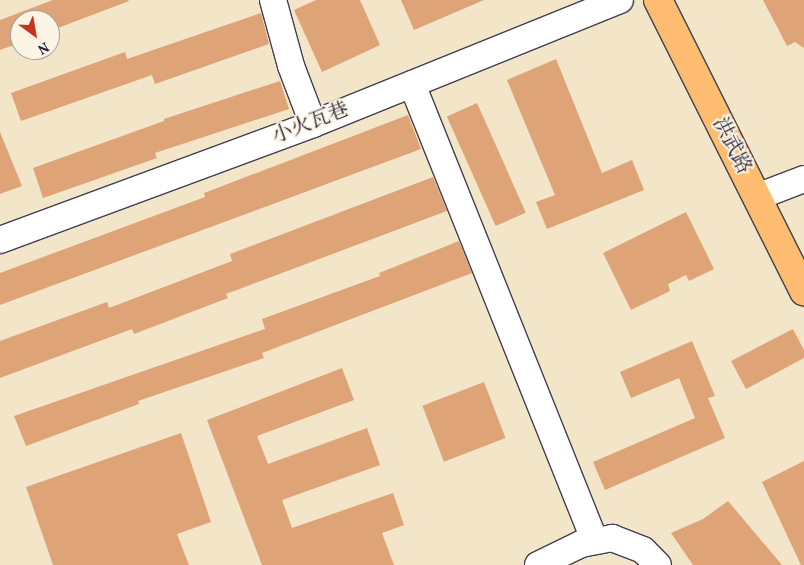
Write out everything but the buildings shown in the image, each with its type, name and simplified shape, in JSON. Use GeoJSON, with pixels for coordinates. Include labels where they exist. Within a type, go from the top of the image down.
{"type":"FeatureCollection","features":[{"type":"Feature","properties":{"kind":"main road","name":"洪武路"},"geometry":{"type":"LineString","coordinates":[[658,0],[804,292]]}},
{"type":"Feature","properties":{"kind":"street"},"geometry":{"type":"LineString","coordinates":[[273,0],[291,66],[313,124]]}},
{"type":"Feature","properties":{"kind":"street","name":"小火瓦巷"},"geometry":{"type":"LineString","coordinates":[[0,240],[313,124],[620,0]]}},
{"type":"Feature","properties":{"kind":"street"},"geometry":{"type":"LineString","coordinates":[[412,84],[595,541]]}},
{"type":"Feature","properties":{"kind":"street"},"geometry":{"type":"LineString","coordinates":[[757,197],[804,179]]}},
{"type":"Feature","properties":{"kind":"street"},"geometry":{"type":"LineString","coordinates":[[538,565],[581,544],[612,538],[643,550],[658,565]]}}]}
